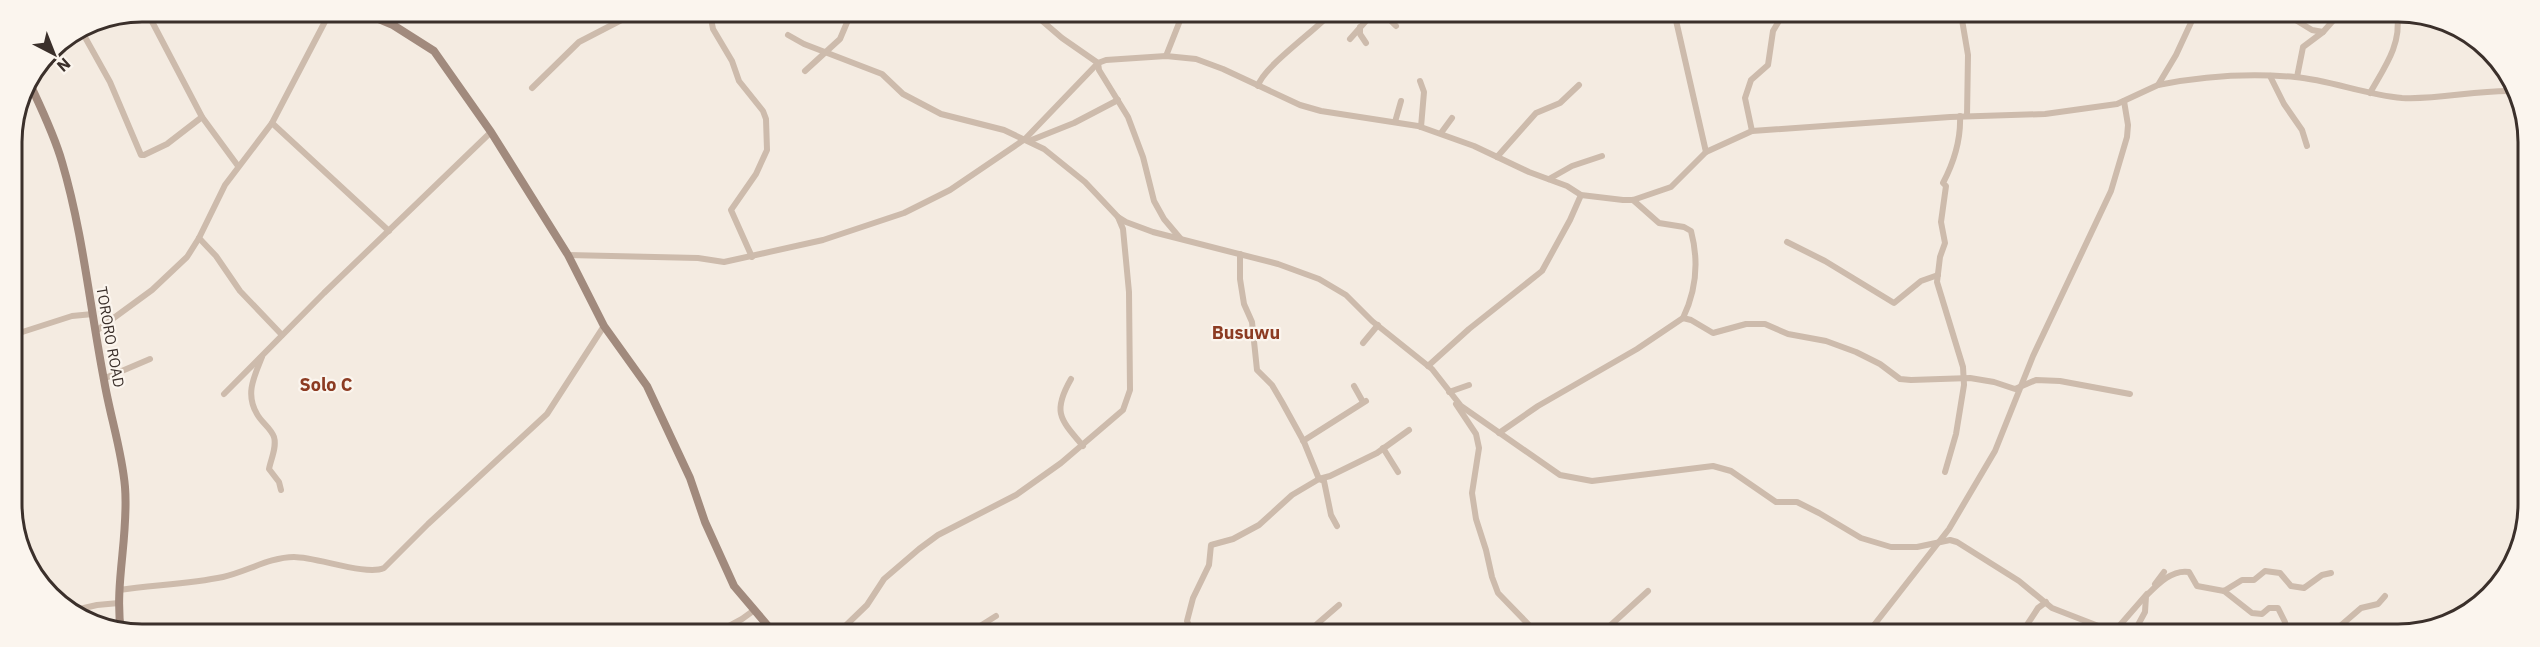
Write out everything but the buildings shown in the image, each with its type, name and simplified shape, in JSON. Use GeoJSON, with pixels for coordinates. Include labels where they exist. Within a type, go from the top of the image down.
{"type":"FeatureCollection","features":[{"type":"Feature","properties":{"kind":"main road"},"geometry":{"type":"LineString","coordinates":[[386,22],[402,29],[434,51],[491,132],[568,255],[604,326],[646,386],[690,478],[705,522],[734,586],[766,624]]}},
{"type":"Feature","properties":{"kind":"main road","name":"TORORO ROAD"},"geometry":{"type":"LineString","coordinates":[[34,93],[55,139],[64,168],[125,489],[125,541],[119,590],[120,622]]}},
{"type":"Feature","properties":{"kind":"street"},"geometry":{"type":"LineString","coordinates":[[152,22],[202,117],[238,166]]}},
{"type":"Feature","properties":{"kind":"street"},"geometry":{"type":"LineString","coordinates":[[96,331],[156,286],[184,260],[199,238],[218,199],[238,166],[272,123],[325,22]]}},
{"type":"Feature","properties":{"kind":"street"},"geometry":{"type":"LineString","coordinates":[[532,88],[579,42],[618,22]]}},
{"type":"Feature","properties":{"kind":"street"},"geometry":{"type":"LineString","coordinates":[[712,22],[713,29],[732,61],[739,81],[763,111],[766,119],[767,150],[756,174],[731,210],[752,257]]}},
{"type":"Feature","properties":{"kind":"street"},"geometry":{"type":"LineString","coordinates":[[805,71],[840,39],[847,22]]}},
{"type":"Feature","properties":{"kind":"street"},"geometry":{"type":"LineString","coordinates":[[1043,22],[1098,63],[1099,70],[1128,117],[1143,157],[1154,201],[1164,219],[1180,239]]}},
{"type":"Feature","properties":{"kind":"street"},"geometry":{"type":"LineString","coordinates":[[1166,56],[1179,22]]}},
{"type":"Feature","properties":{"kind":"street"},"geometry":{"type":"LineString","coordinates":[[1258,86],[1260,79],[1271,67],[1321,22]]}},
{"type":"Feature","properties":{"kind":"street"},"geometry":{"type":"LineString","coordinates":[[1350,39],[1365,22]]}},
{"type":"Feature","properties":{"kind":"street"},"geometry":{"type":"LineString","coordinates":[[1392,22],[1396,27]]}},
{"type":"Feature","properties":{"kind":"street"},"geometry":{"type":"LineString","coordinates":[[1676,22],[1706,152]]}},
{"type":"Feature","properties":{"kind":"street"},"geometry":{"type":"LineString","coordinates":[[1752,131],[1745,98],[1751,80],[1768,65],[1773,32],[1779,22]]}},
{"type":"Feature","properties":{"kind":"street"},"geometry":{"type":"LineString","coordinates":[[1945,472],[1956,434],[1964,378],[1963,367],[1937,282],[1940,257],[1945,243],[1941,222],[1946,186],[1943,183],[1950,170],[1964,116],[1968,55],[1962,22]]}},
{"type":"Feature","properties":{"kind":"street"},"geometry":{"type":"LineString","coordinates":[[2158,86],[2191,22]]}},
{"type":"Feature","properties":{"kind":"street"},"geometry":{"type":"LineString","coordinates":[[2299,22],[2312,30],[2323,32]]}},
{"type":"Feature","properties":{"kind":"street"},"geometry":{"type":"LineString","coordinates":[[2297,77],[2303,47],[2332,22]]}},
{"type":"Feature","properties":{"kind":"street"},"geometry":{"type":"LineString","coordinates":[[2370,93],[2394,48],[2399,30],[2398,22]]}},
{"type":"Feature","properties":{"kind":"street"},"geometry":{"type":"LineString","coordinates":[[1360,27],[1360,34],[1366,43]]}},
{"type":"Feature","properties":{"kind":"street"},"geometry":{"type":"LineString","coordinates":[[788,35],[852,64],[882,74],[903,94],[941,114],[1004,130],[1027,140],[1061,161],[1085,182],[1118,217],[1123,229],[1129,292],[1129,399],[1123,410],[1083,446],[1016,495],[938,535],[919,549],[884,579],[867,605],[847,624]]}},
{"type":"Feature","properties":{"kind":"street"},"geometry":{"type":"LineString","coordinates":[[85,38],[118,99],[141,155],[167,144],[202,117]]}},
{"type":"Feature","properties":{"kind":"street"},"geometry":{"type":"LineString","coordinates":[[1027,140],[1098,63],[1122,58],[1166,56],[1196,59],[1300,105],[1321,111],[1395,122],[1441,133],[1567,186],[1581,195],[1608,200],[1633,200],[1671,187],[1706,152],[1752,131],[1964,116],[2046,114],[2124,101],[2158,86],[2199,78],[2297,77],[2402,98],[2505,91]]}},
{"type":"Feature","properties":{"kind":"street"},"geometry":{"type":"LineString","coordinates":[[2270,76],[2284,104],[2299,124],[2307,146]]}},
{"type":"Feature","properties":{"kind":"street"},"geometry":{"type":"LineString","coordinates":[[1420,81],[1424,92],[1421,127]]}},
{"type":"Feature","properties":{"kind":"street"},"geometry":{"type":"LineString","coordinates":[[1497,157],[1536,113],[1560,103],[1579,85]]}},
{"type":"Feature","properties":{"kind":"street"},"geometry":{"type":"LineString","coordinates":[[568,255],[698,258],[724,262],[752,257],[771,249],[823,240],[923,204],[950,190],[1027,140],[1074,123],[1118,100]]}},
{"type":"Feature","properties":{"kind":"street"},"geometry":{"type":"LineString","coordinates":[[1875,624],[1948,530],[1995,451],[2033,356],[2111,191],[2126,144],[2128,125],[2124,101]]}},
{"type":"Feature","properties":{"kind":"street"},"geometry":{"type":"LineString","coordinates":[[1395,122],[1401,102]]}},
{"type":"Feature","properties":{"kind":"street"},"geometry":{"type":"LineString","coordinates":[[1441,133],[1452,118]]}},
{"type":"Feature","properties":{"kind":"street"},"geometry":{"type":"LineString","coordinates":[[272,123],[389,231]]}},
{"type":"Feature","properties":{"kind":"street"},"geometry":{"type":"LineString","coordinates":[[224,394],[491,132]]}},
{"type":"Feature","properties":{"kind":"street"},"geometry":{"type":"LineString","coordinates":[[1550,179],[1572,166],[1602,156]]}},
{"type":"Feature","properties":{"kind":"street"},"geometry":{"type":"LineString","coordinates":[[1428,366],[1469,329],[1542,272],[1581,195]]}},
{"type":"Feature","properties":{"kind":"street"},"geometry":{"type":"LineString","coordinates":[[1499,433],[1538,406],[1637,349],[1683,318],[1692,300],[1694,287],[1695,253],[1691,231],[1684,227],[1659,223],[1633,200]]}},
{"type":"Feature","properties":{"kind":"street"},"geometry":{"type":"LineString","coordinates":[[1118,217],[1153,232],[1240,254],[1319,279],[1346,295],[1428,366],[1449,392],[1476,434],[1479,448],[1472,493],[1476,519],[1492,578],[1498,592],[1528,624]]}},
{"type":"Feature","properties":{"kind":"street"},"geometry":{"type":"LineString","coordinates":[[199,238],[216,256],[240,291],[282,335]]}},
{"type":"Feature","properties":{"kind":"street"},"geometry":{"type":"LineString","coordinates":[[1787,242],[1825,261],[1894,303],[1921,281],[1938,275]]}},
{"type":"Feature","properties":{"kind":"street"},"geometry":{"type":"LineString","coordinates":[[1240,254],[1240,279],[1244,304],[1252,322],[1257,370],[1272,385],[1303,441],[1319,478],[1324,481],[1337,526]]}},
{"type":"Feature","properties":{"kind":"street"},"geometry":{"type":"LineString","coordinates":[[22,332],[72,316],[93,314]]}},
{"type":"Feature","properties":{"kind":"street"},"geometry":{"type":"LineString","coordinates":[[1683,318],[1692,320],[1713,333],[1746,324],[1766,324],[1788,334],[1826,341],[1862,354],[1900,379],[1983,379],[2015,388],[2036,380],[2060,381],[2130,394]]}},
{"type":"Feature","properties":{"kind":"street"},"geometry":{"type":"LineString","coordinates":[[1363,342],[1378,325]]}},
{"type":"Feature","properties":{"kind":"street"},"geometry":{"type":"LineString","coordinates":[[119,590],[223,577],[291,557],[364,570],[378,570],[384,567],[547,414],[604,326]]}},
{"type":"Feature","properties":{"kind":"street"},"geometry":{"type":"LineString","coordinates":[[264,353],[251,383],[250,395],[257,414],[274,436],[274,451],[269,469],[279,482],[281,490]]}},
{"type":"Feature","properties":{"kind":"street"},"geometry":{"type":"LineString","coordinates":[[104,379],[150,359]]}},
{"type":"Feature","properties":{"kind":"street"},"geometry":{"type":"LineString","coordinates":[[1071,379],[1061,396],[1059,409],[1065,425],[1083,446]]}},
{"type":"Feature","properties":{"kind":"street"},"geometry":{"type":"LineString","coordinates":[[1449,392],[1469,385]]}},
{"type":"Feature","properties":{"kind":"street"},"geometry":{"type":"LineString","coordinates":[[1303,441],[1365,401],[1354,386]]}},
{"type":"Feature","properties":{"kind":"street"},"geometry":{"type":"LineString","coordinates":[[1453,399],[1560,475],[1592,481],[1713,466],[1731,471],[1776,502],[1797,502],[1861,538],[1891,546],[1917,547],[1950,540],[1971,549],[2019,581],[2052,608],[2093,624]]}},
{"type":"Feature","properties":{"kind":"street"},"geometry":{"type":"LineString","coordinates":[[1188,624],[1187,621],[1193,598],[1209,565],[1211,545],[1233,539],[1259,525],[1292,495],[1319,478],[1330,476],[1383,448],[1410,430]]}},
{"type":"Feature","properties":{"kind":"street"},"geometry":{"type":"LineString","coordinates":[[1383,448],[1398,472]]}},
{"type":"Feature","properties":{"kind":"street"},"geometry":{"type":"LineString","coordinates":[[2138,624],[2145,612],[2146,596],[2161,582],[2180,571],[2189,572],[2197,586],[2224,591],[2252,613],[2262,614],[2269,608],[2278,608],[2285,624]]}},
{"type":"Feature","properties":{"kind":"street"},"geometry":{"type":"LineString","coordinates":[[2224,591],[2242,580],[2254,580],[2265,571],[2280,573],[2291,586],[2304,588],[2322,575],[2331,573]]}},
{"type":"Feature","properties":{"kind":"street"},"geometry":{"type":"LineString","coordinates":[[2123,624],[2164,572]]}},
{"type":"Feature","properties":{"kind":"street"},"geometry":{"type":"LineString","coordinates":[[1613,624],[1648,591]]}},
{"type":"Feature","properties":{"kind":"street"},"geometry":{"type":"LineString","coordinates":[[2342,624],[2361,608],[2378,604],[2385,596]]}},
{"type":"Feature","properties":{"kind":"street"},"geometry":{"type":"LineString","coordinates":[[2028,624],[2038,608],[2046,602]]}},
{"type":"Feature","properties":{"kind":"street"},"geometry":{"type":"LineString","coordinates":[[83,608],[119,603]]}},
{"type":"Feature","properties":{"kind":"street"},"geometry":{"type":"LineString","coordinates":[[1317,624],[1339,605]]}},
{"type":"Feature","properties":{"kind":"street"},"geometry":{"type":"LineString","coordinates":[[734,624],[753,610]]}},
{"type":"Feature","properties":{"kind":"street"},"geometry":{"type":"LineString","coordinates":[[983,624],[996,616]]}},
{"type":"Feature","properties":{"kind":"district","name":"Busuwu"},"geometry":{"type":"Point","coordinates":[1246,333]}},
{"type":"Feature","properties":{"kind":"district","name":"Solo C"},"geometry":{"type":"Point","coordinates":[326,385]}}]}
